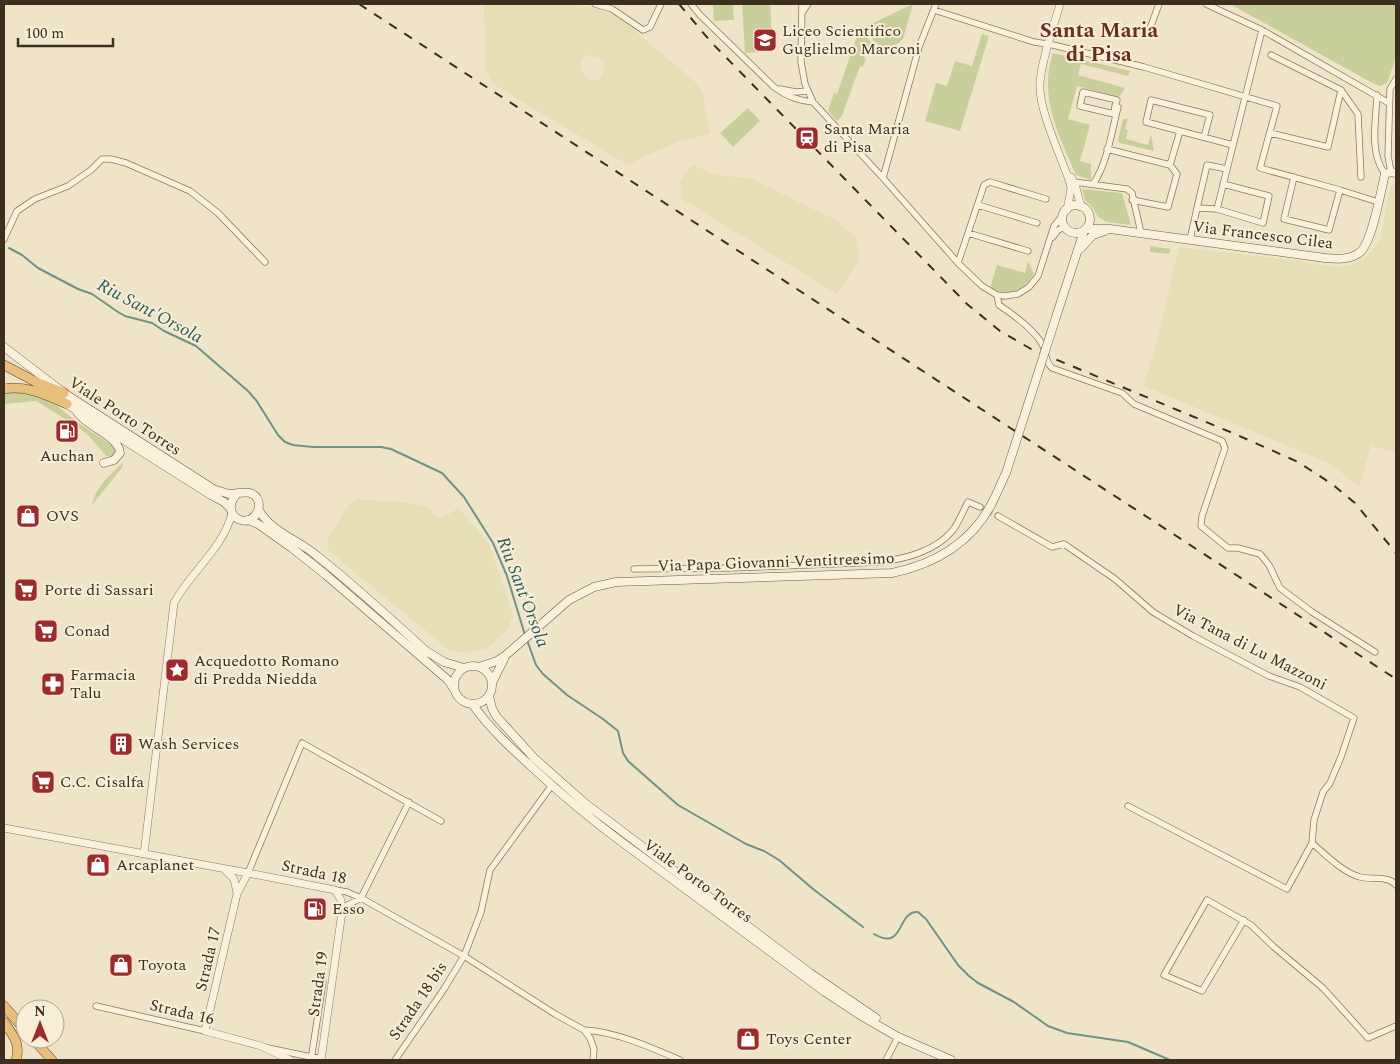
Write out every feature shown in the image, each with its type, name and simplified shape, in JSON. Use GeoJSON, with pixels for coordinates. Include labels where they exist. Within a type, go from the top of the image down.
{"type":"FeatureCollection","features":[{"type":"Feature","properties":{"kind":"highway"},"geometry":{"type":"LineString","coordinates":[[4,365],[36,382],[64,393]]}},
{"type":"Feature","properties":{"kind":"highway"},"geometry":{"type":"LineString","coordinates":[[36,382],[70,406]]}},
{"type":"Feature","properties":{"kind":"highway"},"geometry":{"type":"LineString","coordinates":[[4,389],[33,390],[70,406]]}},
{"type":"Feature","properties":{"kind":"highway"},"geometry":{"type":"LineString","coordinates":[[4,1006],[15,1019]]}},
{"type":"Feature","properties":{"kind":"highway"},"geometry":{"type":"LineString","coordinates":[[4,1022],[16,1039],[18,1052],[16,1060]]}},
{"type":"Feature","properties":{"kind":"highway"},"geometry":{"type":"LineString","coordinates":[[42,1049],[52,1060]]}},
{"type":"Feature","properties":{"kind":"main road","name":"Via Francesco Cilea"},"geometry":{"type":"LineString","coordinates":[[1085,230],[1110,229],[1325,258],[1348,258],[1361,252],[1368,243],[1378,202],[1391,173]]}},
{"type":"Feature","properties":{"kind":"main road"},"geometry":{"type":"LineString","coordinates":[[1067,229],[1079,233],[1085,230],[1090,218],[1087,211],[1073,206],[1065,212],[1063,223],[1067,229],[1074,239],[1077,254]]}},
{"type":"Feature","properties":{"kind":"main road","name":"Via Francesco Cilea"},"geometry":{"type":"LineString","coordinates":[[1090,218],[1095,223],[1110,229]]}},
{"type":"Feature","properties":{"kind":"main road"},"geometry":{"type":"LineString","coordinates":[[1077,254],[1093,235],[1110,229]]}},
{"type":"Feature","properties":{"kind":"main road","name":"Via Papa Giovanni Ventitreesimo"},"geometry":{"type":"LineString","coordinates":[[492,683],[499,666],[506,656],[570,600],[594,587],[616,582],[892,573],[926,563],[956,548],[975,528],[991,505],[1006,472],[1085,230]]}},
{"type":"Feature","properties":{"kind":"main road","name":"Viale Porto Torres"},"geometry":{"type":"LineString","coordinates":[[4,347],[64,393],[215,490],[230,494],[238,493]]}},
{"type":"Feature","properties":{"kind":"main road"},"geometry":{"type":"LineString","coordinates":[[70,406],[82,420],[116,442],[120,453],[118,457],[104,463]]}},
{"type":"Feature","properties":{"kind":"main road","name":"Viale Porto Torres"},"geometry":{"type":"LineString","coordinates":[[70,406],[224,502],[231,511]]}},
{"type":"Feature","properties":{"kind":"main road"},"geometry":{"type":"LineString","coordinates":[[249,492],[254,495],[259,504],[259,510],[263,517],[315,554],[426,651],[444,662],[464,668],[472,666],[486,670],[492,683],[492,690],[485,701],[473,705],[461,700],[448,680],[326,575],[258,524],[248,520],[239,520],[231,511],[231,503],[238,493],[249,492]]}},
{"type":"Feature","properties":{"kind":"main road"},"geometry":{"type":"LineString","coordinates":[[248,520],[253,518],[259,510]]}},
{"type":"Feature","properties":{"kind":"main road","name":"Via Papa Giovanni Ventitreesimo"},"geometry":{"type":"LineString","coordinates":[[479,667],[506,656]]}},
{"type":"Feature","properties":{"kind":"main road"},"geometry":{"type":"LineString","coordinates":[[454,689],[454,681],[464,668]]}},
{"type":"Feature","properties":{"kind":"main road","name":"Viale Porto Torres"},"geometry":{"type":"LineString","coordinates":[[489,696],[496,716],[534,758],[586,804],[810,973],[870,1015],[929,1050]]}},
{"type":"Feature","properties":{"kind":"main road","name":"Viale Porto Torres"},"geometry":{"type":"LineString","coordinates":[[473,705],[497,734],[601,827],[825,992],[898,1037],[951,1060]]}},
{"type":"Feature","properties":{"kind":"street"},"geometry":{"type":"LineString","coordinates":[[595,4],[612,9],[643,30],[650,28],[661,4]]}},
{"type":"Feature","properties":{"kind":"street"},"geometry":{"type":"LineString","coordinates":[[691,4],[774,87],[786,96],[813,102]]}},
{"type":"Feature","properties":{"kind":"street"},"geometry":{"type":"LineString","coordinates":[[802,4],[801,62],[807,90],[813,102],[958,263],[982,286],[997,295],[1005,296],[1018,294],[1029,288],[1034,282],[1054,226],[1065,212],[1071,189],[1041,100],[1040,84],[1060,4]]}},
{"type":"Feature","properties":{"kind":"street"},"geometry":{"type":"LineString","coordinates":[[802,13],[808,4]]}},
{"type":"Feature","properties":{"kind":"street"},"geometry":{"type":"LineString","coordinates":[[1148,34],[1159,4]]}},
{"type":"Feature","properties":{"kind":"street"},"geometry":{"type":"LineString","coordinates":[[1206,4],[1262,30],[1389,103]]}},
{"type":"Feature","properties":{"kind":"street"},"geometry":{"type":"LineString","coordinates":[[883,178],[919,47],[935,7],[1034,42],[1144,67],[1277,106],[1260,168],[1378,202]]}},
{"type":"Feature","properties":{"kind":"street"},"geometry":{"type":"LineString","coordinates":[[1217,209],[1262,30]]}},
{"type":"Feature","properties":{"kind":"street"},"geometry":{"type":"LineString","coordinates":[[1271,55],[1341,90],[1358,114],[1361,177]]}},
{"type":"Feature","properties":{"kind":"street","name":"Via Francesco Cilea"},"geometry":{"type":"LineString","coordinates":[[1391,173],[1388,156],[1389,103],[1390,89],[1396,79]]}},
{"type":"Feature","properties":{"kind":"street"},"geometry":{"type":"LineString","coordinates":[[774,87],[796,92],[807,90]]}},
{"type":"Feature","properties":{"kind":"street"},"geometry":{"type":"LineString","coordinates":[[1377,95],[1390,89]]}},
{"type":"Feature","properties":{"kind":"street"},"geometry":{"type":"LineString","coordinates":[[1270,134],[1328,147],[1341,90]]}},
{"type":"Feature","properties":{"kind":"street"},"geometry":{"type":"LineString","coordinates":[[1093,184],[1098,178],[1118,107],[1115,106],[1117,100],[1083,92],[1080,106],[1114,114],[1115,106]]}},
{"type":"Feature","properties":{"kind":"street"},"geometry":{"type":"LineString","coordinates":[[1377,95],[1374,147],[1380,167],[1391,173]]}},
{"type":"Feature","properties":{"kind":"street"},"geometry":{"type":"LineString","coordinates":[[1204,137],[1210,115],[1151,100],[1146,122],[1233,145]]}},
{"type":"Feature","properties":{"kind":"street"},"geometry":{"type":"LineString","coordinates":[[1170,165],[1180,131]]}},
{"type":"Feature","properties":{"kind":"street"},"geometry":{"type":"LineString","coordinates":[[1107,150],[1170,165],[1177,174],[1168,207],[1132,200]]}},
{"type":"Feature","properties":{"kind":"street"},"geometry":{"type":"LineString","coordinates":[[4,239],[17,210],[35,199],[68,186],[91,170],[102,159],[111,159],[126,163],[190,191],[218,213],[265,262]]}},
{"type":"Feature","properties":{"kind":"street"},"geometry":{"type":"LineString","coordinates":[[1064,164],[1074,182],[1080,207]]}},
{"type":"Feature","properties":{"kind":"street"},"geometry":{"type":"LineString","coordinates":[[1190,240],[1207,165],[1227,169]]}},
{"type":"Feature","properties":{"kind":"street"},"geometry":{"type":"LineString","coordinates":[[1294,177],[1284,219],[1329,230],[1340,190]]}},
{"type":"Feature","properties":{"kind":"street"},"geometry":{"type":"LineString","coordinates":[[958,263],[984,185],[990,182],[1046,199]]}},
{"type":"Feature","properties":{"kind":"street"},"geometry":{"type":"LineString","coordinates":[[1074,182],[1127,189],[1132,193],[1132,200],[1141,233]]}},
{"type":"Feature","properties":{"kind":"street"},"geometry":{"type":"LineString","coordinates":[[1197,208],[1217,209],[1263,223],[1269,196],[1223,184]]}},
{"type":"Feature","properties":{"kind":"street"},"geometry":{"type":"LineString","coordinates":[[978,205],[1037,223]]}},
{"type":"Feature","properties":{"kind":"street"},"geometry":{"type":"LineString","coordinates":[[1050,240],[1058,230],[1067,229]]}},
{"type":"Feature","properties":{"kind":"street"},"geometry":{"type":"LineString","coordinates":[[968,233],[1028,251]]}},
{"type":"Feature","properties":{"kind":"street"},"geometry":{"type":"LineString","coordinates":[[997,295],[999,305],[1020,320],[1041,342],[1047,364],[1052,368],[1122,393],[1134,404],[1222,441],[1225,448],[1224,454],[1202,516],[1201,526],[1228,548],[1238,548],[1260,554],[1269,565],[1280,588],[1312,612],[1374,652]]}},
{"type":"Feature","properties":{"kind":"street"},"geometry":{"type":"LineString","coordinates":[[634,569],[730,568],[882,562],[905,559],[926,550],[942,540],[953,530],[968,502],[980,507]]}},
{"type":"Feature","properties":{"kind":"street"},"geometry":{"type":"LineString","coordinates":[[144,854],[174,602],[179,592],[215,549],[226,530],[231,511]]}},
{"type":"Feature","properties":{"kind":"street","name":"Via Tana di Lu Mazzoni"},"geometry":{"type":"LineString","coordinates":[[998,516],[1052,547],[1064,544],[1115,579],[1153,612],[1193,636],[1269,676],[1300,687],[1354,718],[1341,757],[1330,783],[1323,792],[1314,820],[1312,843],[1287,889],[1128,806]]}},
{"type":"Feature","properties":{"kind":"street"},"geometry":{"type":"LineString","coordinates":[[226,530],[239,520]]}},
{"type":"Feature","properties":{"kind":"street"},"geometry":{"type":"LineString","coordinates":[[727,578],[730,568]]}},
{"type":"Feature","properties":{"kind":"street"},"geometry":{"type":"LineString","coordinates":[[248,873],[302,743],[442,821]]}},
{"type":"Feature","properties":{"kind":"street","name":"Strada 18 bis"},"geometry":{"type":"LineString","coordinates":[[395,1060],[444,989],[464,956],[481,912],[490,870],[552,785]]}},
{"type":"Feature","properties":{"kind":"street"},"geometry":{"type":"LineString","coordinates":[[342,912],[346,906],[361,898],[409,802]]}},
{"type":"Feature","properties":{"kind":"street","name":"Strada 18"},"geometry":{"type":"LineString","coordinates":[[4,828],[347,892],[464,956],[555,1014],[584,1030],[596,1031],[628,1040],[680,1060]]}},
{"type":"Feature","properties":{"kind":"street"},"geometry":{"type":"LineString","coordinates":[[1312,843],[1348,872],[1360,877],[1382,878],[1393,881],[1396,885]]}},
{"type":"Feature","properties":{"kind":"street"},"geometry":{"type":"LineString","coordinates":[[224,869],[234,879],[237,894]]}},
{"type":"Feature","properties":{"kind":"street","name":"Strada 17"},"geometry":{"type":"LineString","coordinates":[[205,1031],[237,894],[248,873]]}},
{"type":"Feature","properties":{"kind":"street","name":"Strada 19"},"geometry":{"type":"LineString","coordinates":[[321,1059],[342,912],[341,900],[335,890]]}},
{"type":"Feature","properties":{"kind":"street"},"geometry":{"type":"LineString","coordinates":[[1244,920],[1202,991],[1164,975],[1207,900],[1244,920],[1251,925],[1323,988],[1368,1038],[1396,1026]]}},
{"type":"Feature","properties":{"kind":"street"},"geometry":{"type":"LineString","coordinates":[[311,1059],[323,982]]}},
{"type":"Feature","properties":{"kind":"street","name":"Strada 16"},"geometry":{"type":"LineString","coordinates":[[96,1006],[205,1031],[311,1059],[321,1059]]}},
{"type":"Feature","properties":{"kind":"street"},"geometry":{"type":"LineString","coordinates":[[584,1030],[590,1038],[594,1049],[593,1060]]}},
{"type":"Feature","properties":{"kind":"street"},"geometry":{"type":"LineString","coordinates":[[886,1060],[898,1037]]}},
{"type":"Feature","properties":{"kind":"street","name":"Strada 16"},"geometry":{"type":"LineString","coordinates":[[261,1046],[290,1060]]}},
{"type":"Feature","properties":{"kind":"shaded area"},"geometry":{"type":"Polygon","coordinates":[[[484,4],[566,4],[599,9],[621,19],[695,82],[703,94],[705,112],[711,134],[683,140],[628,165],[491,83],[486,68],[484,4]],[[585,55],[580,62],[581,70],[589,79],[596,81],[602,77],[605,63],[598,57],[585,55]]]}},
{"type":"Feature","properties":{"kind":"shaded area"},"geometry":{"type":"Polygon","coordinates":[[[693,165],[716,175],[750,178],[836,220],[856,238],[859,260],[837,294],[682,199],[680,182],[683,175],[693,165]]]}},
{"type":"Feature","properties":{"kind":"shaded area"},"geometry":{"type":"Polygon","coordinates":[[[1396,184],[1396,453],[1373,446],[1372,442],[1359,487],[1331,464],[1144,386],[1158,337],[1179,247],[1300,261],[1318,265],[1339,267],[1351,265],[1363,260],[1381,238],[1390,187],[1396,184]]]}},
{"type":"Feature","properties":{"kind":"shaded area"},"geometry":{"type":"Polygon","coordinates":[[[356,499],[425,506],[440,519],[459,508],[489,544],[513,617],[506,631],[488,648],[468,653],[449,650],[329,551],[327,542],[330,534],[350,503],[356,499]]]}},
{"type":"Feature","properties":{"kind":"green space"},"geometry":{"type":"Polygon","coordinates":[[[713,4],[733,4],[734,20],[714,21],[713,4]]]}},
{"type":"Feature","properties":{"kind":"green space"},"geometry":{"type":"Polygon","coordinates":[[[742,4],[770,4],[773,51],[745,53],[742,4]]]}},
{"type":"Feature","properties":{"kind":"green space"},"geometry":{"type":"Polygon","coordinates":[[[913,4],[903,39],[891,49],[880,47],[862,28],[913,4]]]}},
{"type":"Feature","properties":{"kind":"green space"},"geometry":{"type":"Polygon","coordinates":[[[1230,4],[1396,4],[1396,58],[1387,83],[1380,86],[1374,84],[1230,4]]]}},
{"type":"Feature","properties":{"kind":"green space"},"geometry":{"type":"Polygon","coordinates":[[[859,30],[880,50],[879,52],[869,49],[867,54],[865,54],[864,58],[866,59],[863,67],[860,66],[842,116],[837,121],[828,111],[834,93],[837,94],[859,30]]]}},
{"type":"Feature","properties":{"kind":"green space"},"geometry":{"type":"Polygon","coordinates":[[[982,34],[989,36],[960,131],[925,121],[936,83],[947,86],[955,61],[972,66],[982,34]]]}},
{"type":"Feature","properties":{"kind":"green space"},"geometry":{"type":"Polygon","coordinates":[[[1053,53],[1130,71],[1128,76],[1081,64],[1078,75],[1125,88],[1119,97],[1077,86],[1068,119],[1090,125],[1080,161],[1091,164],[1091,180],[1076,175],[1052,115],[1048,85],[1053,53]]]}},
{"type":"Feature","properties":{"kind":"green space"},"geometry":{"type":"Polygon","coordinates":[[[748,108],[760,121],[733,147],[720,133],[748,108]]]}},
{"type":"Feature","properties":{"kind":"green space"},"geometry":{"type":"Polygon","coordinates":[[[1123,119],[1128,119],[1125,129],[1128,130],[1126,139],[1148,145],[1151,134],[1154,151],[1118,141],[1123,119]]]}},
{"type":"Feature","properties":{"kind":"green space"},"geometry":{"type":"Polygon","coordinates":[[[1082,189],[1122,193],[1131,225],[1107,222],[1098,217],[1085,200],[1082,189]]]}},
{"type":"Feature","properties":{"kind":"green space"},"geometry":{"type":"Polygon","coordinates":[[[1150,246],[1171,249],[1169,254],[1150,252],[1150,246]]]}},
{"type":"Feature","properties":{"kind":"green space"},"geometry":{"type":"Polygon","coordinates":[[[1028,261],[1034,274],[1025,285],[1010,292],[997,291],[990,288],[997,265],[1025,273],[1028,261]]]}},
{"type":"Feature","properties":{"kind":"green space"},"geometry":{"type":"Polygon","coordinates":[[[4,391],[24,391],[50,400],[77,422],[113,446],[116,453],[113,456],[106,456],[89,436],[78,427],[36,401],[4,404],[4,391]]]}},
{"type":"Feature","properties":{"kind":"green space"},"geometry":{"type":"Polygon","coordinates":[[[124,462],[121,469],[92,505],[96,492],[124,462]]]}},
{"type":"Feature","properties":{"kind":"waterway","name":"Riu Sant'Orsola"},"geometry":{"type":"LineString","coordinates":[[9,248],[22,255],[38,268],[78,289],[92,294],[125,316],[152,323],[164,331],[196,346],[248,391],[256,400],[278,435],[285,442],[293,445],[313,447],[381,447],[391,449],[442,473],[464,497],[493,543],[507,576],[525,635]]}},
{"type":"Feature","properties":{"kind":"waterway","name":"Riu Sant'Orsola"},"geometry":{"type":"LineString","coordinates":[[527,640],[536,665],[543,674],[567,695],[618,731],[623,753],[628,761],[678,805],[746,844],[764,851],[779,860],[863,927]]}},
{"type":"Feature","properties":{"kind":"waterway","name":"Riu Sant'Orsola"},"geometry":{"type":"LineString","coordinates":[[874,934],[884,938],[891,938],[896,935],[911,913],[918,912],[926,919],[958,965],[969,976],[978,983],[1014,1002],[1048,1026],[1067,1033],[1128,1042],[1170,1060]]}},
{"type":"Feature","properties":{"kind":"tunnel"},"geometry":{"type":"LineString","coordinates":[[980,507],[998,516]]}},
{"type":"Feature","properties":{"kind":"railway"},"geometry":{"type":"LineString","coordinates":[[359,4],[1396,679]]}},
{"type":"Feature","properties":{"kind":"railway"},"geometry":{"type":"LineString","coordinates":[[679,4],[711,42],[967,304],[1000,331],[1031,349],[1298,462],[1332,484],[1355,503],[1396,553]]}},
{"type":"Feature","properties":{"kind":"place","name":"Liceo Scientifico Guglielmo Marconi"},"geometry":{"type":"Point","coordinates":[765,40]}},
{"type":"Feature","properties":{"kind":"place","name":"Santa Maria di Pisa"},"geometry":{"type":"Point","coordinates":[807,138]}},
{"type":"Feature","properties":{"kind":"place","name":"Auchan"},"geometry":{"type":"Point","coordinates":[67,431]}},
{"type":"Feature","properties":{"kind":"place","name":"OVS"},"geometry":{"type":"Point","coordinates":[28,516]}},
{"type":"Feature","properties":{"kind":"place","name":"Porte di Sassari"},"geometry":{"type":"Point","coordinates":[26,590]}},
{"type":"Feature","properties":{"kind":"place","name":"Conad"},"geometry":{"type":"Point","coordinates":[46,631]}},
{"type":"Feature","properties":{"kind":"place","name":"Acquedotto Romano di Predda Niedda"},"geometry":{"type":"Point","coordinates":[177,670]}},
{"type":"Feature","properties":{"kind":"place","name":"Farmacia Talu"},"geometry":{"type":"Point","coordinates":[53,684]}},
{"type":"Feature","properties":{"kind":"place","name":"Wash Services"},"geometry":{"type":"Point","coordinates":[121,744]}},
{"type":"Feature","properties":{"kind":"place","name":"C.C. Cisalfa"},"geometry":{"type":"Point","coordinates":[43,782]}},
{"type":"Feature","properties":{"kind":"place","name":"Arcaplanet"},"geometry":{"type":"Point","coordinates":[98,865]}},
{"type":"Feature","properties":{"kind":"place","name":"Esso"},"geometry":{"type":"Point","coordinates":[315,909]}},
{"type":"Feature","properties":{"kind":"place","name":"Toyota"},"geometry":{"type":"Point","coordinates":[121,965]}},
{"type":"Feature","properties":{"kind":"place","name":"Toys Center"},"geometry":{"type":"Point","coordinates":[748,1039]}},
{"type":"Feature","properties":{"kind":"district","name":"Santa Maria di Pisa"},"geometry":{"type":"Point","coordinates":[1099,43]}}]}
